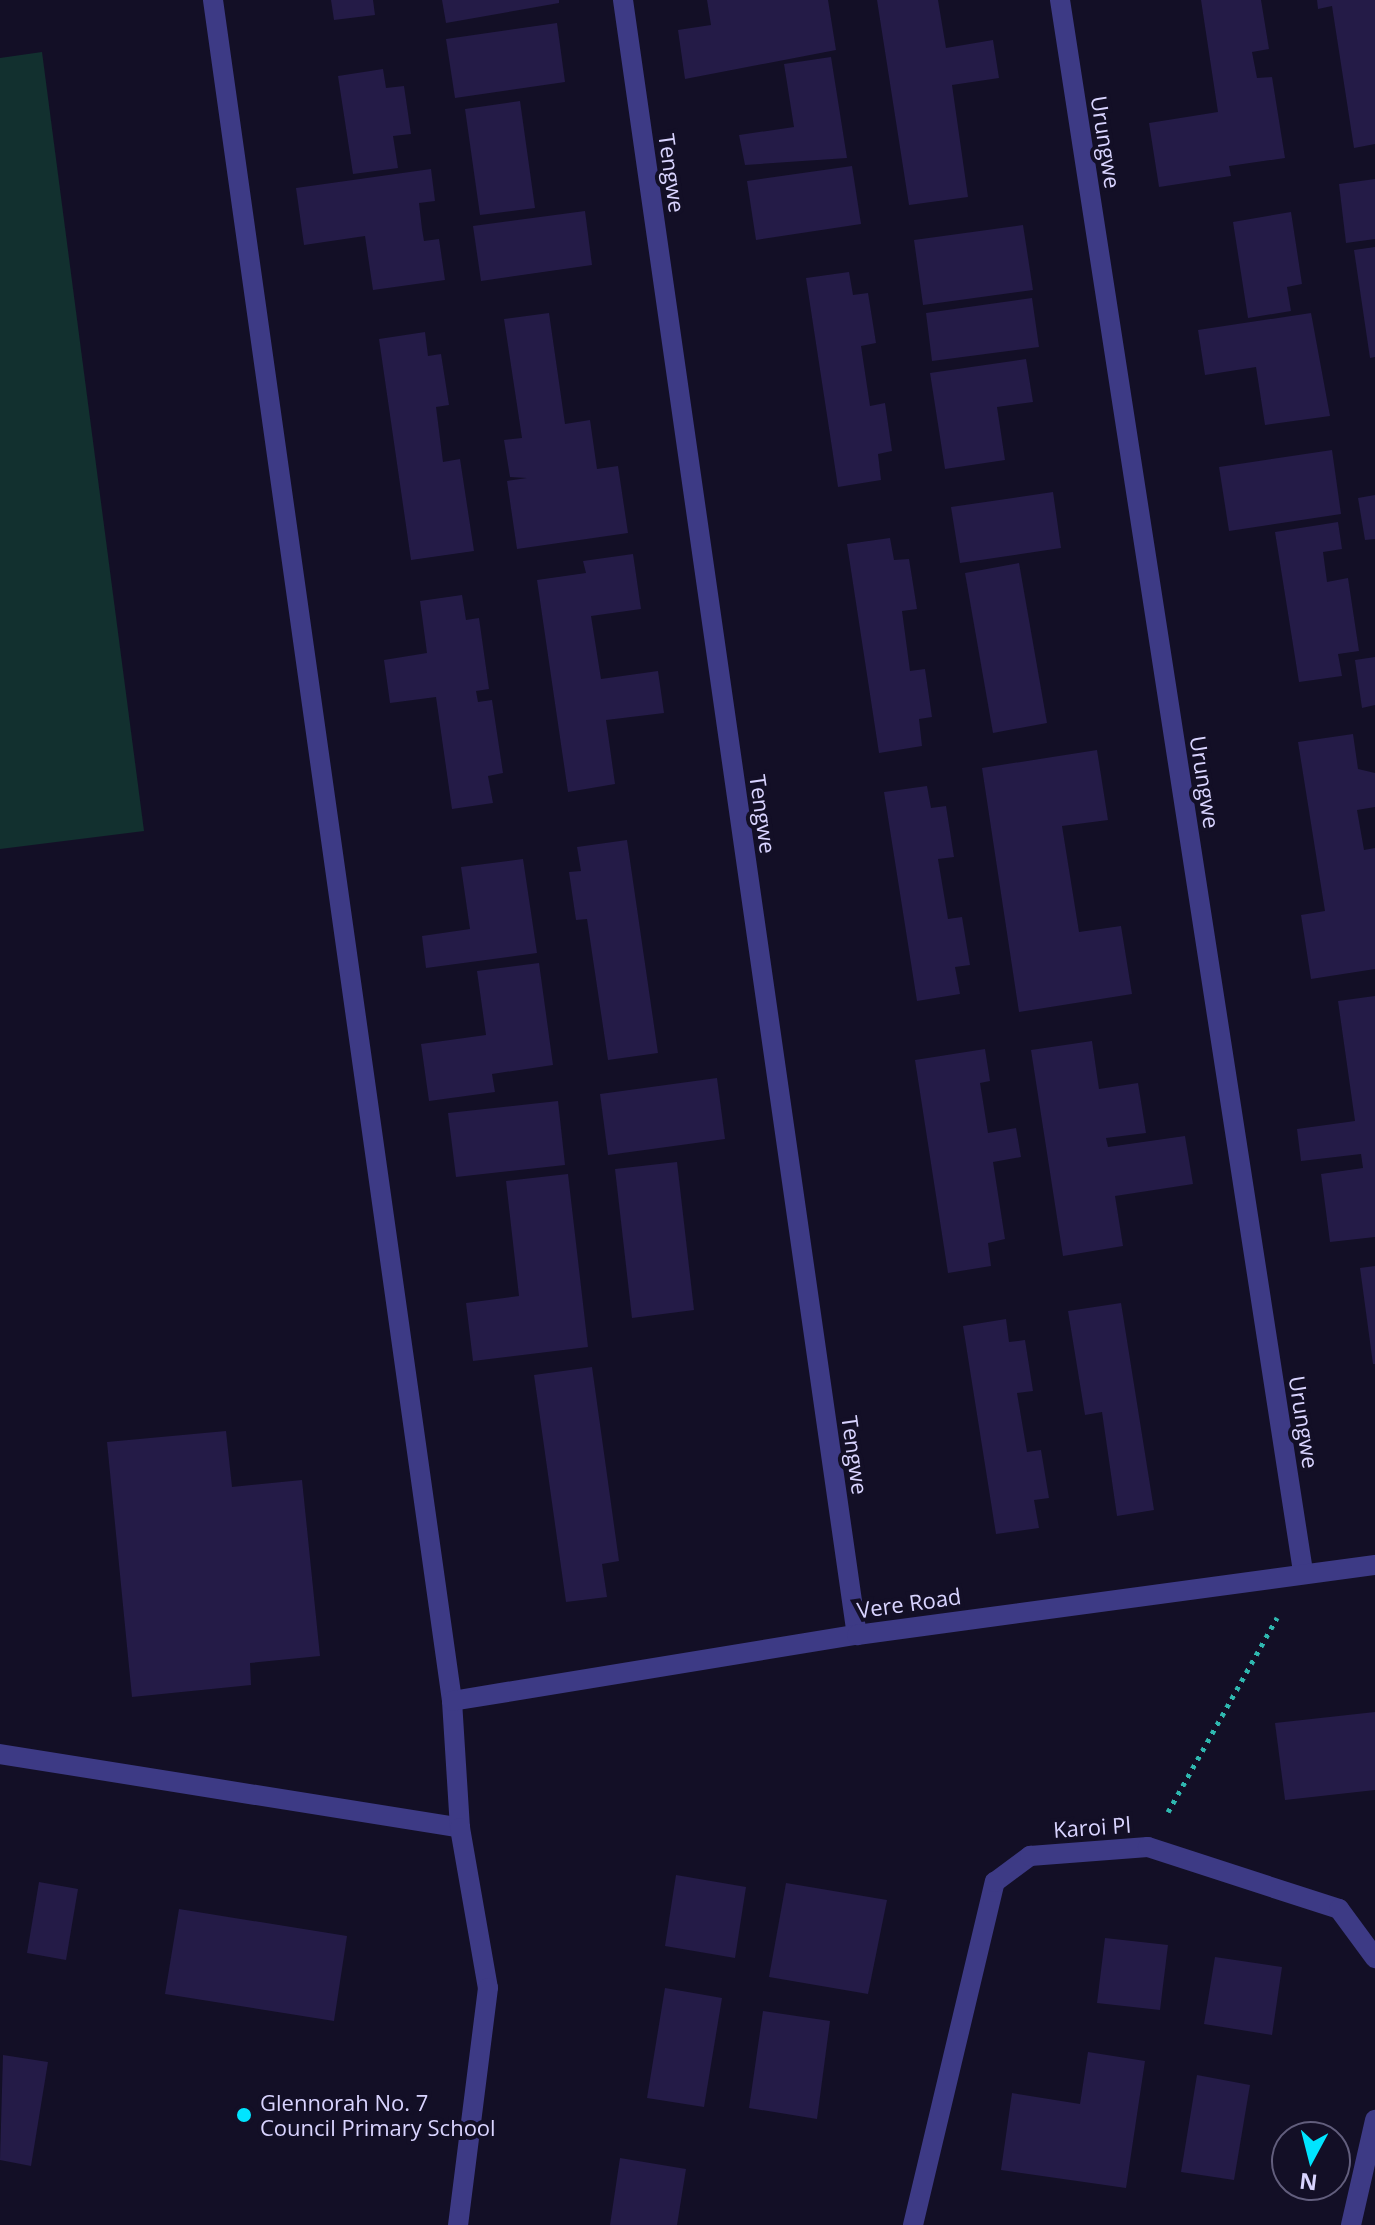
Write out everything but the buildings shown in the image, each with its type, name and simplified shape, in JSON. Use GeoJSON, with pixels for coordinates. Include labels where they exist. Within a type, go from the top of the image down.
{"type":"FeatureCollection","features":[{"type":"Feature","properties":{"kind":"street"},"geometry":{"type":"LineString","coordinates":[[213,0],[452,1701],[460,1828],[488,1988],[458,2225]]}},
{"type":"Feature","properties":{"kind":"street","name":"Tengwe"},"geometry":{"type":"LineString","coordinates":[[623,0],[857,1635]]}},
{"type":"Feature","properties":{"kind":"street","name":"Urungwe"},"geometry":{"type":"LineString","coordinates":[[1060,0],[1303,1571]]}},
{"type":"Feature","properties":{"kind":"street","name":"Vere Road"},"geometry":{"type":"LineString","coordinates":[[452,1701],[857,1635],[1303,1571],[1375,1565]]}},
{"type":"Feature","properties":{"kind":"street"},"geometry":{"type":"LineString","coordinates":[[0,1754],[460,1828]]}},
{"type":"Feature","properties":{"kind":"street","name":"Karoi Pl"},"geometry":{"type":"LineString","coordinates":[[913,2225],[995,1882],[1030,1856],[1148,1847],[1339,1909],[1375,1958]]}},
{"type":"Feature","properties":{"kind":"street"},"geometry":{"type":"LineString","coordinates":[[1351,2225],[1375,2120]]}},
{"type":"Feature","properties":{"kind":"path"},"geometry":{"type":"LineString","coordinates":[[1148,1847],[1303,1571]]}},
{"type":"Feature","properties":{"kind":"green space"},"geometry":{"type":"Polygon","coordinates":[[[42,52],[144,831],[0,849],[0,58],[42,52]]]}},
{"type":"Feature","properties":{"kind":"place","name":"Glennorah No. 7 Council Primary School"},"geometry":{"type":"Point","coordinates":[244,2115]}}]}
